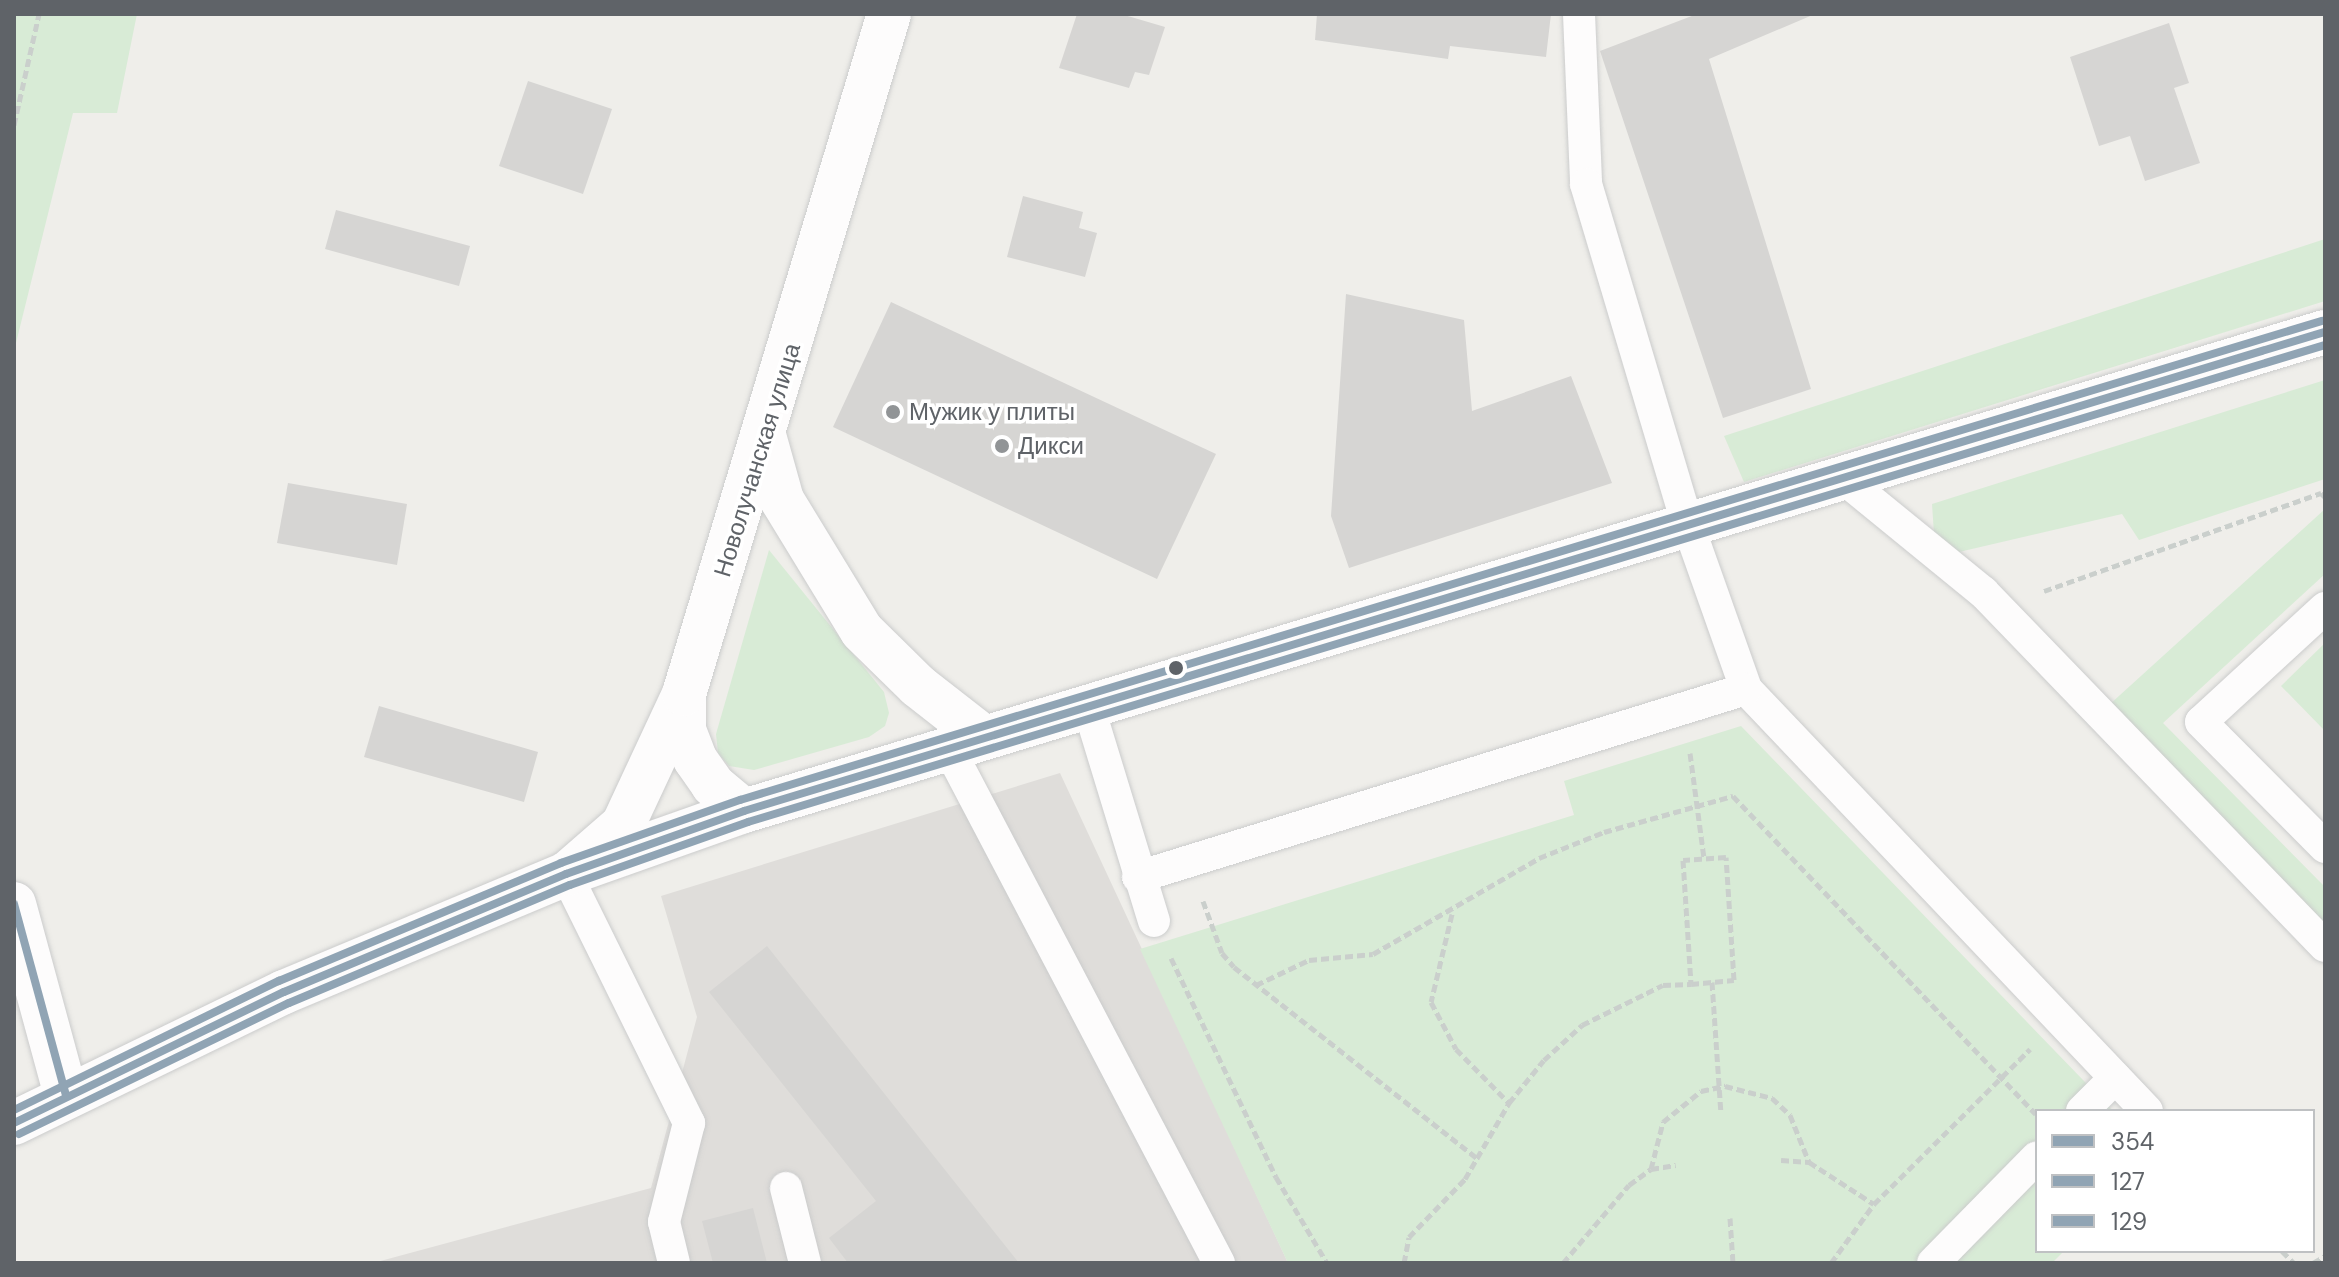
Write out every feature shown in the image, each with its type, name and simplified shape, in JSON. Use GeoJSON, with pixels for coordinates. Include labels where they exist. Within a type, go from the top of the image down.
{"type":"FeatureCollection","features":[{"type":"Feature","properties":{"kind":"street","name":"Новолучанская улица"},"geometry":{"type":"LineString","coordinates":[[566,874],[602,849],[623,825],[684,694],[765,439],[889,14]]}},
{"type":"Feature","properties":{"kind":"street"},"geometry":{"type":"LineString","coordinates":[[14,1123],[284,992],[566,874],[744,811],[1087,702],[2324,333]]}},
{"type":"Feature","properties":{"kind":"street"},"geometry":{"type":"LineString","coordinates":[[765,439],[782,500],[862,631],[965,741]]}},
{"type":"Feature","properties":{"kind":"street"},"geometry":{"type":"LineString","coordinates":[[684,694],[684,730],[695,759],[713,785],[744,811]]}},
{"type":"Feature","properties":{"kind":"street"},"geometry":{"type":"LineString","coordinates":[[14,904],[66,1096]]}},
{"type":"Feature","properties":{"kind":"lane"},"geometry":{"type":"LineString","coordinates":[[1579,14],[1586,184],[1687,522],[1746,689],[2145,1109]]}},
{"type":"Feature","properties":{"kind":"lane"},"geometry":{"type":"LineString","coordinates":[[1843,478],[1997,607],[2325,946]]}},
{"type":"Feature","properties":{"kind":"lane"},"geometry":{"type":"LineString","coordinates":[[2325,608],[2201,722],[2325,847]]}},
{"type":"Feature","properties":{"kind":"lane"},"geometry":{"type":"LineString","coordinates":[[1138,877],[1746,689]]}},
{"type":"Feature","properties":{"kind":"lane"},"geometry":{"type":"LineString","coordinates":[[1087,702],[1138,877],[1154,921]]}},
{"type":"Feature","properties":{"kind":"lane"},"geometry":{"type":"LineString","coordinates":[[965,741],[1219,1263]]}},
{"type":"Feature","properties":{"kind":"lane"},"geometry":{"type":"LineString","coordinates":[[566,874],[689,1123],[664,1222],[674,1263]]}},
{"type":"Feature","properties":{"kind":"lane"},"geometry":{"type":"LineString","coordinates":[[2084,1109],[2115,1078]]}},
{"type":"Feature","properties":{"kind":"lane"},"geometry":{"type":"LineString","coordinates":[[1933,1263],[2035,1159]]}},
{"type":"Feature","properties":{"kind":"lane"},"geometry":{"type":"LineString","coordinates":[[786,1188],[805,1263]]}},
{"type":"Feature","properties":{"kind":"path"},"geometry":{"type":"LineString","coordinates":[[14,125],[39,14]]}},
{"type":"Feature","properties":{"kind":"path"},"geometry":{"type":"LineString","coordinates":[[1997,607],[2321,493],[2325,497]]}},
{"type":"Feature","properties":{"kind":"path"},"geometry":{"type":"LineString","coordinates":[[1680,709],[1700,801],[1704,858]]}},
{"type":"Feature","properties":{"kind":"path"},"geometry":{"type":"LineString","coordinates":[[1256,985],[1309,960],[1373,954],[1452,913],[1539,858],[1700,801],[1733,796],[2035,1113]]}},
{"type":"Feature","properties":{"kind":"path"},"geometry":{"type":"LineString","coordinates":[[1404,1263],[1409,1237],[1477,1158],[1509,1103],[1582,1025],[1663,985],[1691,984],[1734,980],[1726,857],[1683,860],[1691,984]]}},
{"type":"Feature","properties":{"kind":"path"},"geometry":{"type":"LineString","coordinates":[[1452,913],[1433,973],[1431,1002],[1456,1049],[1509,1103]]}},
{"type":"Feature","properties":{"kind":"path"},"geometry":{"type":"LineString","coordinates":[[1154,921],[1276,1177],[1327,1263]]}},
{"type":"Feature","properties":{"kind":"path"},"geometry":{"type":"LineString","coordinates":[[1210,922],[1222,953],[1256,985],[1477,1158]]}},
{"type":"Feature","properties":{"kind":"path"},"geometry":{"type":"LineString","coordinates":[[1712,982],[1721,1113]]}},
{"type":"Feature","properties":{"kind":"path"},"geometry":{"type":"LineString","coordinates":[[1831,1263],[1874,1204],[2059,1020]]}},
{"type":"Feature","properties":{"kind":"path"},"geometry":{"type":"LineString","coordinates":[[1563,1263],[1651,1169],[1663,1122],[1680,1103],[1719,1087],[1772,1098],[1790,1115],[1809,1162]]}},
{"type":"Feature","properties":{"kind":"path"},"geometry":{"type":"LineString","coordinates":[[1781,1160],[1809,1162],[1874,1204]]}},
{"type":"Feature","properties":{"kind":"path"},"geometry":{"type":"LineString","coordinates":[[1651,1169],[1676,1165]]}},
{"type":"Feature","properties":{"kind":"path"},"geometry":{"type":"LineString","coordinates":[[1730,1218],[1733,1263]]}},
{"type":"Feature","properties":{"kind":"path"},"geometry":{"type":"LineString","coordinates":[[2313,1263],[2325,1256]]}},
{"type":"Feature","properties":{"kind":"shaded area"},"geometry":{"type":"Polygon","coordinates":[[[1060,773],[1288,1263],[373,1263],[651,1188],[697,1017],[661,896],[1060,773]]]}},
{"type":"Feature","properties":{"kind":"green space"},"geometry":{"type":"Polygon","coordinates":[[[14,14],[137,14],[117,113],[73,113],[14,351],[14,14]]]}},
{"type":"Feature","properties":{"kind":"green space"},"geometry":{"type":"Polygon","coordinates":[[[2325,239],[2325,301],[1744,482],[1724,436],[2325,239]]]}},
{"type":"Feature","properties":{"kind":"green space"},"geometry":{"type":"Polygon","coordinates":[[[2325,380],[2325,479],[2139,540],[2122,514],[1959,552],[1934,534],[1932,504],[2325,380]]]}},
{"type":"Feature","properties":{"kind":"green space"},"geometry":{"type":"Polygon","coordinates":[[[2325,509],[2325,574],[2163,723],[2325,887],[2325,923],[2109,705],[2325,509]]]}},
{"type":"Feature","properties":{"kind":"green space"},"geometry":{"type":"Polygon","coordinates":[[[769,550],[884,692],[889,713],[885,726],[869,737],[754,770],[729,766],[718,753],[716,734],[769,550]]]}},
{"type":"Feature","properties":{"kind":"green space"},"geometry":{"type":"Polygon","coordinates":[[[2325,643],[2325,731],[2281,686],[2325,643]]]}},
{"type":"Feature","properties":{"kind":"green space"},"geometry":{"type":"Polygon","coordinates":[[[1741,726],[2111,1109],[2035,1109],[2035,1253],[2062,1253],[2052,1263],[1288,1263],[1140,949],[1574,815],[1564,781],[1741,726]]]}},
{"type":"Feature","properties":{"kind":"building"},"geometry":{"type":"Polygon","coordinates":[[[1077,14],[1121,14],[1165,27],[1149,75],[1135,72],[1129,88],[1059,68],[1077,14]]]}},
{"type":"Feature","properties":{"kind":"building"},"geometry":{"type":"Polygon","coordinates":[[[1317,14],[1551,14],[1546,57],[1450,46],[1448,59],[1315,40],[1317,14]]]}},
{"type":"Feature","properties":{"kind":"building"},"geometry":{"type":"Polygon","coordinates":[[[1697,14],[1815,14],[1709,59],[1811,389],[1723,418],[1600,51],[1697,14]]]}},
{"type":"Feature","properties":{"kind":"building"},"geometry":{"type":"Polygon","coordinates":[[[2169,23],[2189,83],[2174,88],[2200,163],[2145,181],[2130,136],[2099,146],[2070,57],[2169,23]]]}},
{"type":"Feature","properties":{"kind":"building"},"geometry":{"type":"Polygon","coordinates":[[[528,81],[612,109],[583,194],[499,166],[528,81]]]}},
{"type":"Feature","properties":{"kind":"building"},"geometry":{"type":"Polygon","coordinates":[[[1023,196],[1083,212],[1079,228],[1097,233],[1085,277],[1007,257],[1023,196]]]}},
{"type":"Feature","properties":{"kind":"building"},"geometry":{"type":"Polygon","coordinates":[[[336,210],[470,246],[459,286],[325,249],[336,210]]]}},
{"type":"Feature","properties":{"kind":"building"},"geometry":{"type":"Polygon","coordinates":[[[1346,294],[1464,320],[1472,411],[1571,376],[1612,483],[1349,568],[1331,516],[1346,294]]]}},
{"type":"Feature","properties":{"kind":"building"},"geometry":{"type":"Polygon","coordinates":[[[891,302],[1216,454],[1157,579],[833,427],[891,302]]]}},
{"type":"Feature","properties":{"kind":"building"},"geometry":{"type":"Polygon","coordinates":[[[288,483],[407,504],[397,565],[277,543],[288,483]]]}},
{"type":"Feature","properties":{"kind":"building"},"geometry":{"type":"Polygon","coordinates":[[[379,706],[538,752],[524,802],[364,757],[379,706]]]}},
{"type":"Feature","properties":{"kind":"building"},"geometry":{"type":"Polygon","coordinates":[[[767,946],[1019,1263],[848,1263],[829,1238],[876,1201],[709,992],[767,946]]]}},
{"type":"Feature","properties":{"kind":"building"},"geometry":{"type":"Polygon","coordinates":[[[753,1208],[767,1263],[713,1263],[702,1221],[753,1208]]]}},
{"type":"Feature","properties":{"kind":"transit line","name":"129"},"geometry":{"type":"LineString","coordinates":[[14,1110],[279,981],[561,863],[740,800],[2322,321]]}},
{"type":"Feature","properties":{"kind":"transit line","name":"354"},"geometry":{"type":"LineString","coordinates":[[14,1123],[284,992],[566,874],[744,811],[2325,332]]}},
{"type":"Feature","properties":{"kind":"transit line","name":"127"},"geometry":{"type":"LineString","coordinates":[[19,1134],[289,1003],[570,885],[748,822],[2325,345]]}},
{"type":"Feature","properties":{"kind":"transit line","name":"354"},"geometry":{"type":"LineString","coordinates":[[14,904],[66,1096]]}},
{"type":"Feature","properties":{"kind":"place","name":"Мужик у плиты"},"geometry":{"type":"Point","coordinates":[893,412]}},
{"type":"Feature","properties":{"kind":"place","name":"Дикси"},"geometry":{"type":"Point","coordinates":[1002,446]}}]}
